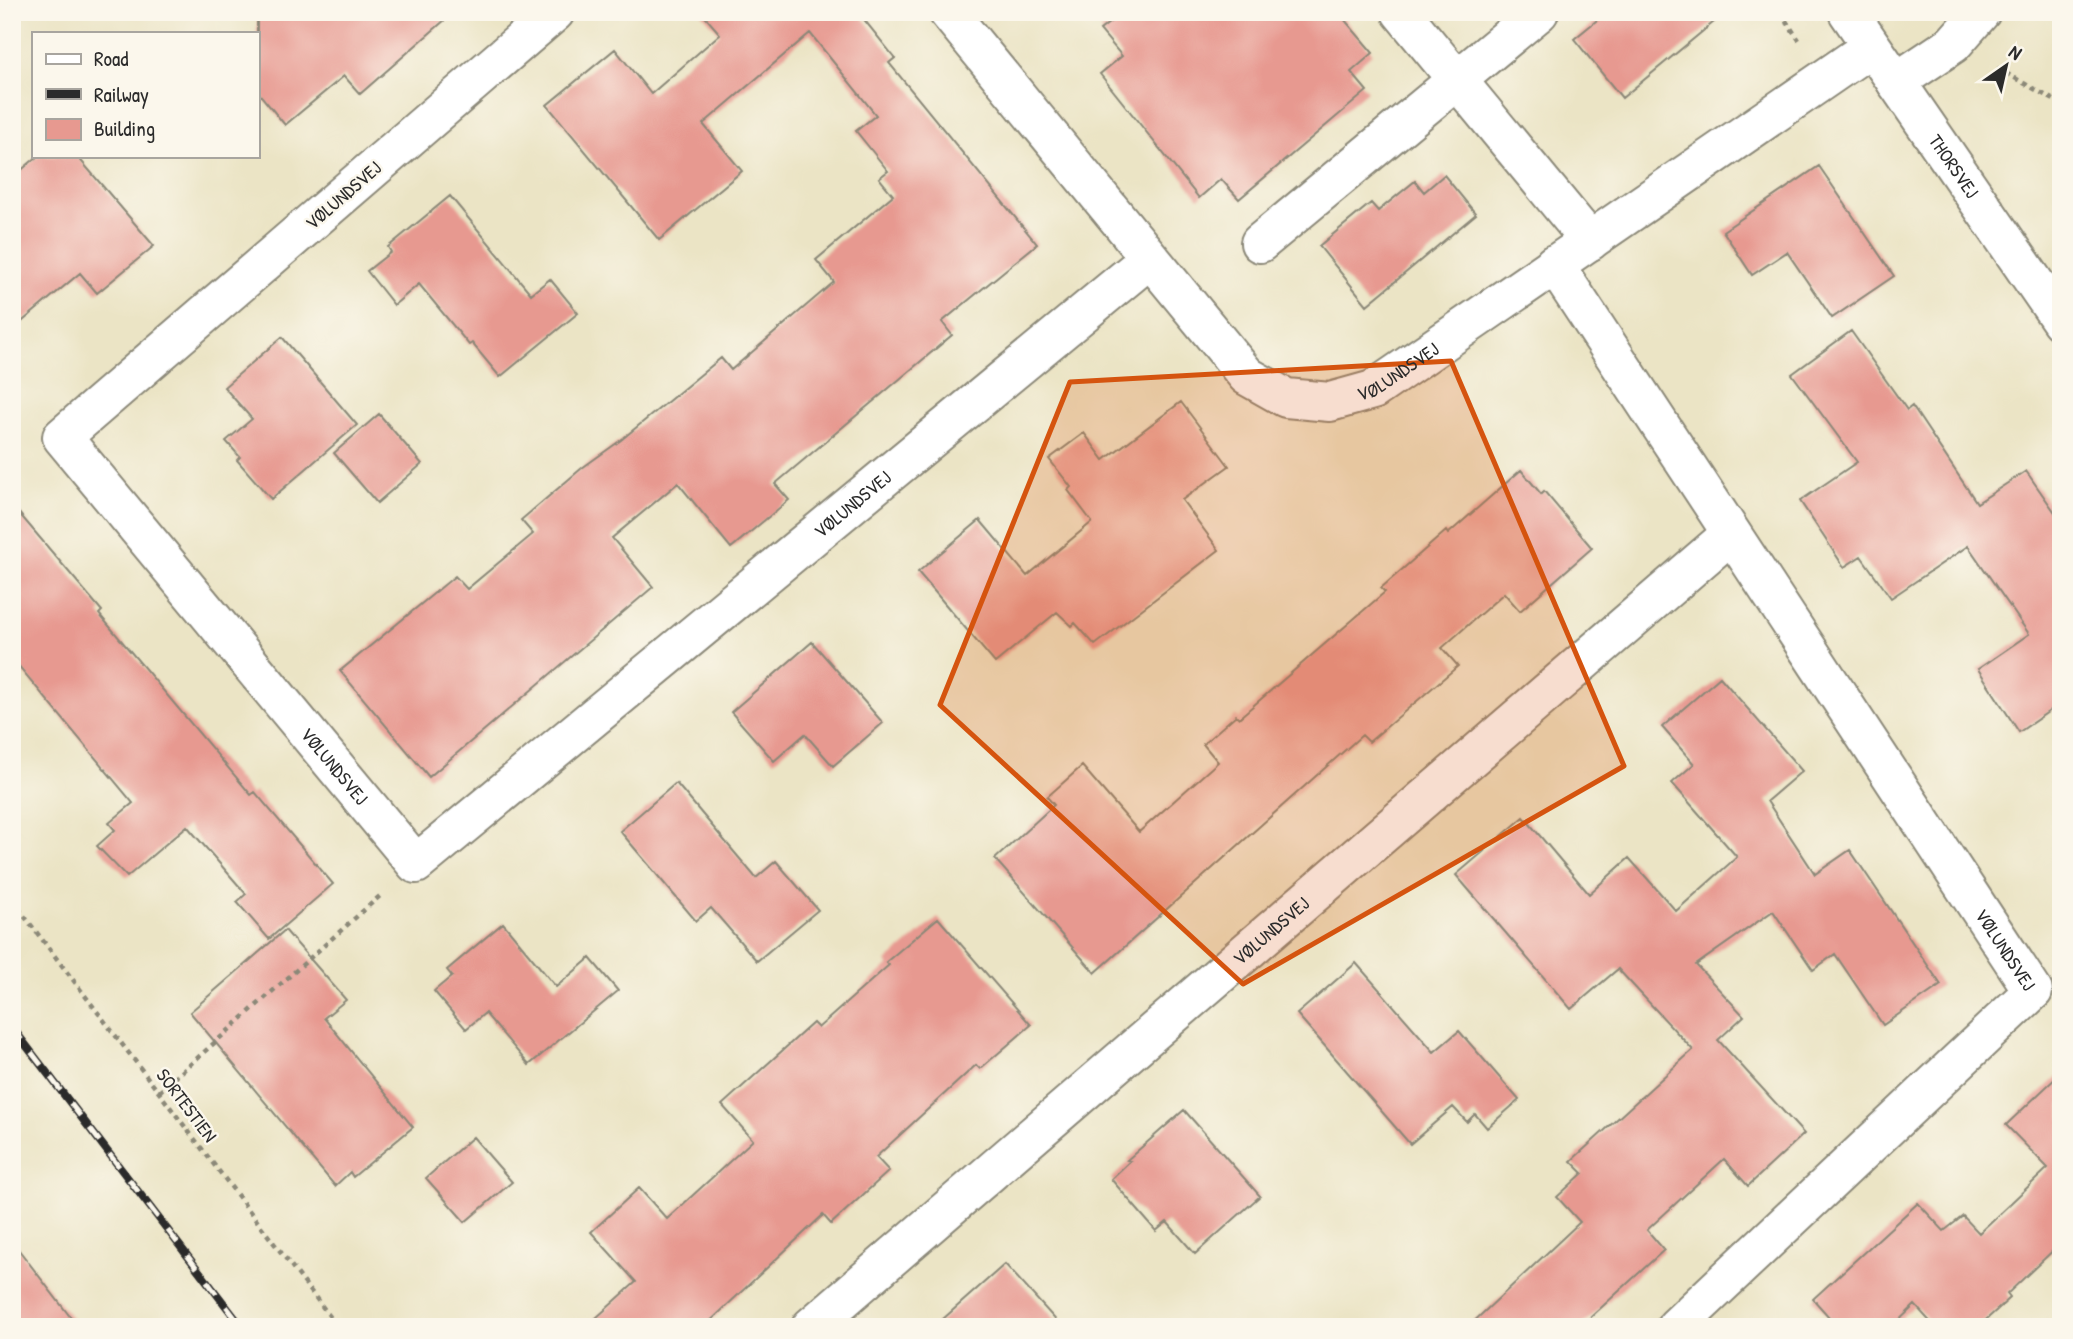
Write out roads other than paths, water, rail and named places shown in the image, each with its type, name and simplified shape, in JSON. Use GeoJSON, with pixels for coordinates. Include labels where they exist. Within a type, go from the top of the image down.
{"type":"FeatureCollection","features":[{"type":"Feature","properties":{"kind":"street","name":"VØLUNDSVEJ"},"geometry":{"type":"LineString","coordinates":[[555,12],[62,437],[416,864],[1149,260]]}},
{"type":"Feature","properties":{"kind":"street","name":"VØLUNDSVEJ"},"geometry":{"type":"LineString","coordinates":[[948,12],[1247,376],[1286,398],[1330,402],[1373,390],[1871,47]]}},
{"type":"Feature","properties":{"kind":"street"},"geometry":{"type":"LineString","coordinates":[[1401,12],[1590,241]]}},
{"type":"Feature","properties":{"kind":"street"},"geometry":{"type":"LineString","coordinates":[[1260,243],[1539,12]]}},
{"type":"Feature","properties":{"kind":"street","name":"THORSVEJ"},"geometry":{"type":"LineString","coordinates":[[1848,12],[2061,321]]}},
{"type":"Feature","properties":{"kind":"street"},"geometry":{"type":"LineString","coordinates":[[1896,82],[1953,44],[1981,12]]}},
{"type":"Feature","properties":{"kind":"street","name":"VØLUNDSVEJ"},"geometry":{"type":"LineString","coordinates":[[1554,264],[2033,991],[1676,1327]]}},
{"type":"Feature","properties":{"kind":"street","name":"VØLUNDSVEJ"},"geometry":{"type":"LineString","coordinates":[[811,1327],[1731,534]]}},
{"type":"Feature","properties":{"kind":"railway"},"geometry":{"type":"LineString","coordinates":[[12,1027],[242,1327]]}}]}
